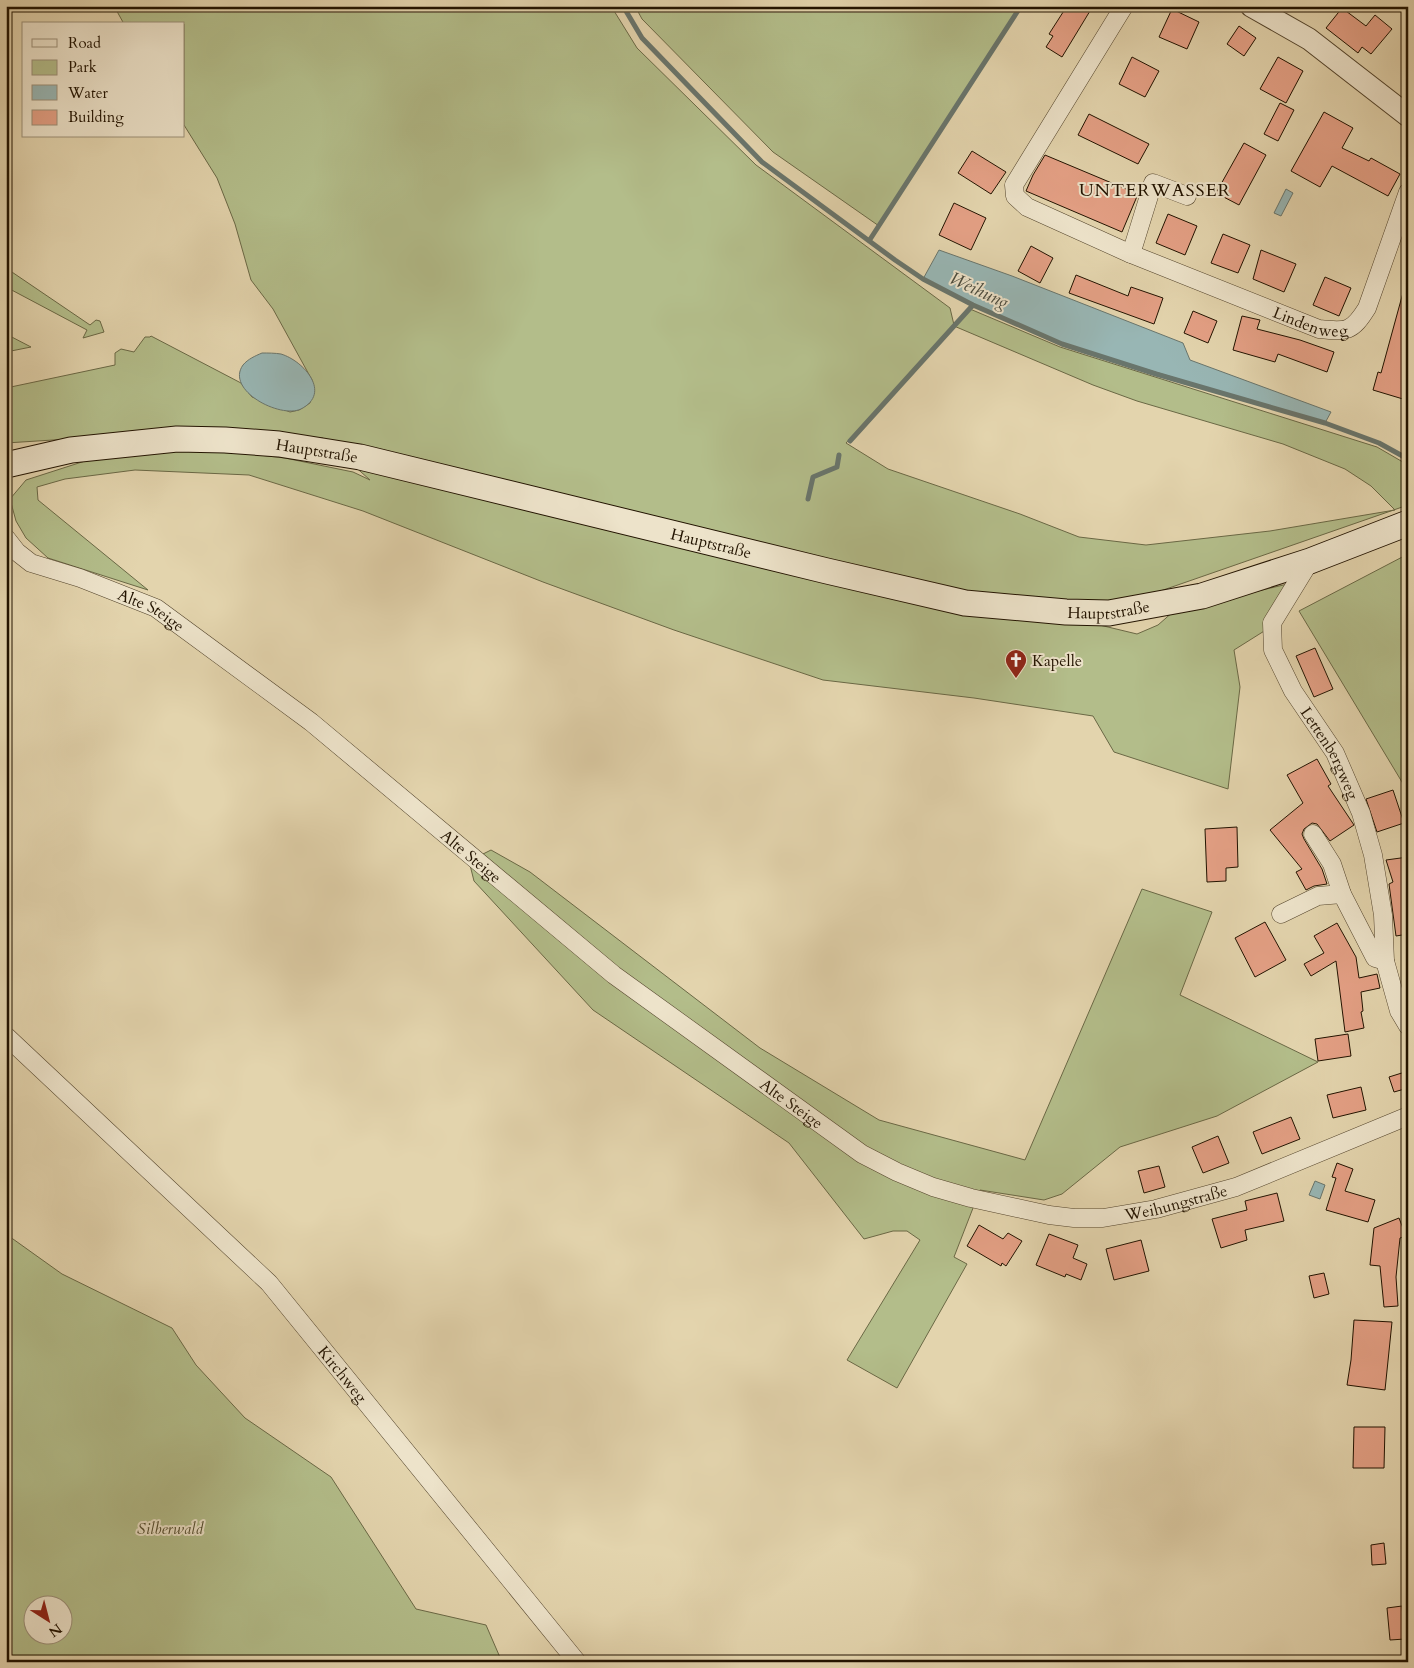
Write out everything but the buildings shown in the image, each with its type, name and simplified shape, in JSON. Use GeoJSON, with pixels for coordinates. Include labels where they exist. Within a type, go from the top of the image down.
{"type":"FeatureCollection","features":[{"type":"Feature","properties":{"kind":"main road","name":"Hauptstraße"},"geometry":{"type":"LineString","coordinates":[[6,465],[71,450],[177,440],[225,440],[279,444],[360,457],[807,567],[965,603],[1066,612],[1109,613],[1185,601],[1310,561],[1408,523]]}},
{"type":"Feature","properties":{"kind":"main road"},"geometry":{"type":"LineString","coordinates":[[6,465],[6,478]]}},
{"type":"Feature","properties":{"kind":"street","name":"Lindenweg"},"geometry":{"type":"LineString","coordinates":[[1124,6],[1014,185],[1015,196],[1026,207],[1131,254],[1319,329],[1340,331],[1357,325],[1368,308],[1408,192]]}},
{"type":"Feature","properties":{"kind":"street"},"geometry":{"type":"LineString","coordinates":[[1251,6],[1309,39],[1408,116]]}},
{"type":"Feature","properties":{"kind":"street"},"geometry":{"type":"LineString","coordinates":[[1131,254],[1153,183],[1187,196]]}},
{"type":"Feature","properties":{"kind":"street","name":"Alte Steige"},"geometry":{"type":"LineString","coordinates":[[6,538],[17,552],[32,563],[80,578],[156,608],[311,722],[614,975],[862,1154],[896,1172],[932,1187]]}},
{"type":"Feature","properties":{"kind":"street","name":"Lettenbergweg"},"geometry":{"type":"LineString","coordinates":[[1310,561],[1272,623],[1273,650],[1293,691],[1335,753],[1361,813],[1373,855],[1382,906],[1385,961],[1399,1011],[1408,1026]]}},
{"type":"Feature","properties":{"kind":"street"},"geometry":{"type":"LineString","coordinates":[[1313,834],[1332,864],[1342,894],[1375,958],[1385,961]]}},
{"type":"Feature","properties":{"kind":"street"},"geometry":{"type":"LineString","coordinates":[[1281,914],[1318,896],[1342,894]]}},
{"type":"Feature","properties":{"kind":"street","name":"Kirchweg"},"geometry":{"type":"LineString","coordinates":[[6,1036],[269,1283],[577,1662]]}},
{"type":"Feature","properties":{"kind":"street","name":"Weihungstraße"},"geometry":{"type":"LineString","coordinates":[[932,1187],[971,1198],[1049,1215],[1074,1218],[1112,1217],[1156,1209],[1236,1188],[1408,1116]]}},
{"type":"Feature","properties":{"kind":"green space"},"geometry":{"type":"Polygon","coordinates":[[[114,6],[611,6],[637,48],[756,165],[950,308],[954,325],[970,309],[1060,347],[1377,447],[1408,465],[1408,505],[1395,510],[1371,486],[1345,469],[1283,444],[1137,401],[1093,385],[954,326],[846,443],[888,469],[1020,514],[1079,537],[1146,545],[1270,531],[1392,510],[1146,596],[1083,621],[1137,634],[1158,625],[1174,611],[1296,582],[1269,628],[1234,650],[1240,687],[1228,789],[1114,752],[1093,716],[974,698],[823,680],[674,630],[543,582],[363,511],[249,475],[135,470],[65,479],[37,487],[38,500],[148,590],[48,558],[26,538],[16,521],[10,499],[26,480],[85,461],[170,451],[217,450],[285,458],[353,472],[370,480],[323,438],[209,430],[6,443],[6,388],[115,365],[115,353],[121,349],[134,352],[145,337],[151,336],[241,383],[252,397],[290,412],[299,410],[310,403],[312,380],[273,309],[251,280],[235,224],[217,178],[185,127],[185,22],[123,22],[114,6]]]}},
{"type":"Feature","properties":{"kind":"green space"},"geometry":{"type":"Polygon","coordinates":[[[635,6],[1022,6],[879,226],[773,152],[642,19],[635,6]]]}},
{"type":"Feature","properties":{"kind":"green space"},"geometry":{"type":"Polygon","coordinates":[[[6,268],[90,325],[96,320],[100,321],[104,332],[83,338],[87,330],[6,287],[6,268]]]}},
{"type":"Feature","properties":{"kind":"green space"},"geometry":{"type":"Polygon","coordinates":[[[6,334],[31,347],[6,352],[6,334]]]}},
{"type":"Feature","properties":{"kind":"green space"},"geometry":{"type":"Polygon","coordinates":[[[1408,554],[1408,792],[1299,611],[1408,554]]]}},
{"type":"Feature","properties":{"kind":"green space"},"geometry":{"type":"Polygon","coordinates":[[[491,850],[530,872],[760,1048],[879,1120],[1025,1160],[1142,889],[1212,912],[1180,995],[1318,1062],[1217,1116],[1120,1147],[1062,1194],[1044,1200],[980,1190],[954,1257],[967,1264],[897,1388],[847,1360],[920,1240],[907,1231],[893,1231],[864,1239],[789,1143],[593,1010],[474,881],[469,861],[491,850]]]}},
{"type":"Feature","properties":{"kind":"green space","name":"Silberwald"},"geometry":{"type":"Polygon","coordinates":[[[6,1234],[62,1274],[172,1328],[196,1365],[245,1418],[331,1477],[416,1609],[486,1625],[502,1662],[6,1662],[6,1234]]]}},
{"type":"Feature","properties":{"kind":"water"},"geometry":{"type":"Polygon","coordinates":[[[1286,189],[1293,193],[1281,216],[1274,213],[1286,189]]]}},
{"type":"Feature","properties":{"kind":"water"},"geometry":{"type":"Polygon","coordinates":[[[939,250],[1012,276],[1183,343],[1190,360],[1331,412],[1325,423],[1062,344],[973,305],[923,279],[939,250]]]}},
{"type":"Feature","properties":{"kind":"water"},"geometry":{"type":"Polygon","coordinates":[[[262,353],[281,354],[298,363],[306,370],[314,386],[314,395],[310,402],[301,409],[292,411],[281,410],[257,400],[248,393],[242,384],[239,374],[245,363],[262,353]]]}},
{"type":"Feature","properties":{"kind":"water"},"geometry":{"type":"Polygon","coordinates":[[[1315,1181],[1325,1185],[1320,1199],[1309,1195],[1315,1181]]]}},
{"type":"Feature","properties":{"kind":"waterway","name":"Weihung"},"geometry":{"type":"LineString","coordinates":[[623,6],[642,38],[762,162],[923,279],[973,305],[1062,344],[1156,374],[1325,423],[1379,443],[1408,459]]}},
{"type":"Feature","properties":{"kind":"waterway"},"geometry":{"type":"LineString","coordinates":[[869,241],[1021,6]]}},
{"type":"Feature","properties":{"kind":"waterway"},"geometry":{"type":"LineString","coordinates":[[850,441],[973,305]]}},
{"type":"Feature","properties":{"kind":"waterway"},"geometry":{"type":"LineString","coordinates":[[808,499],[813,477],[837,467],[839,455]]}},
{"type":"Feature","properties":{"kind":"place","name":"Kapelle"},"geometry":{"type":"Point","coordinates":[1016,679]}},
{"type":"Feature","properties":{"kind":"district","name":"UNTERWASSER"},"geometry":{"type":"Point","coordinates":[1155,190]}}]}
